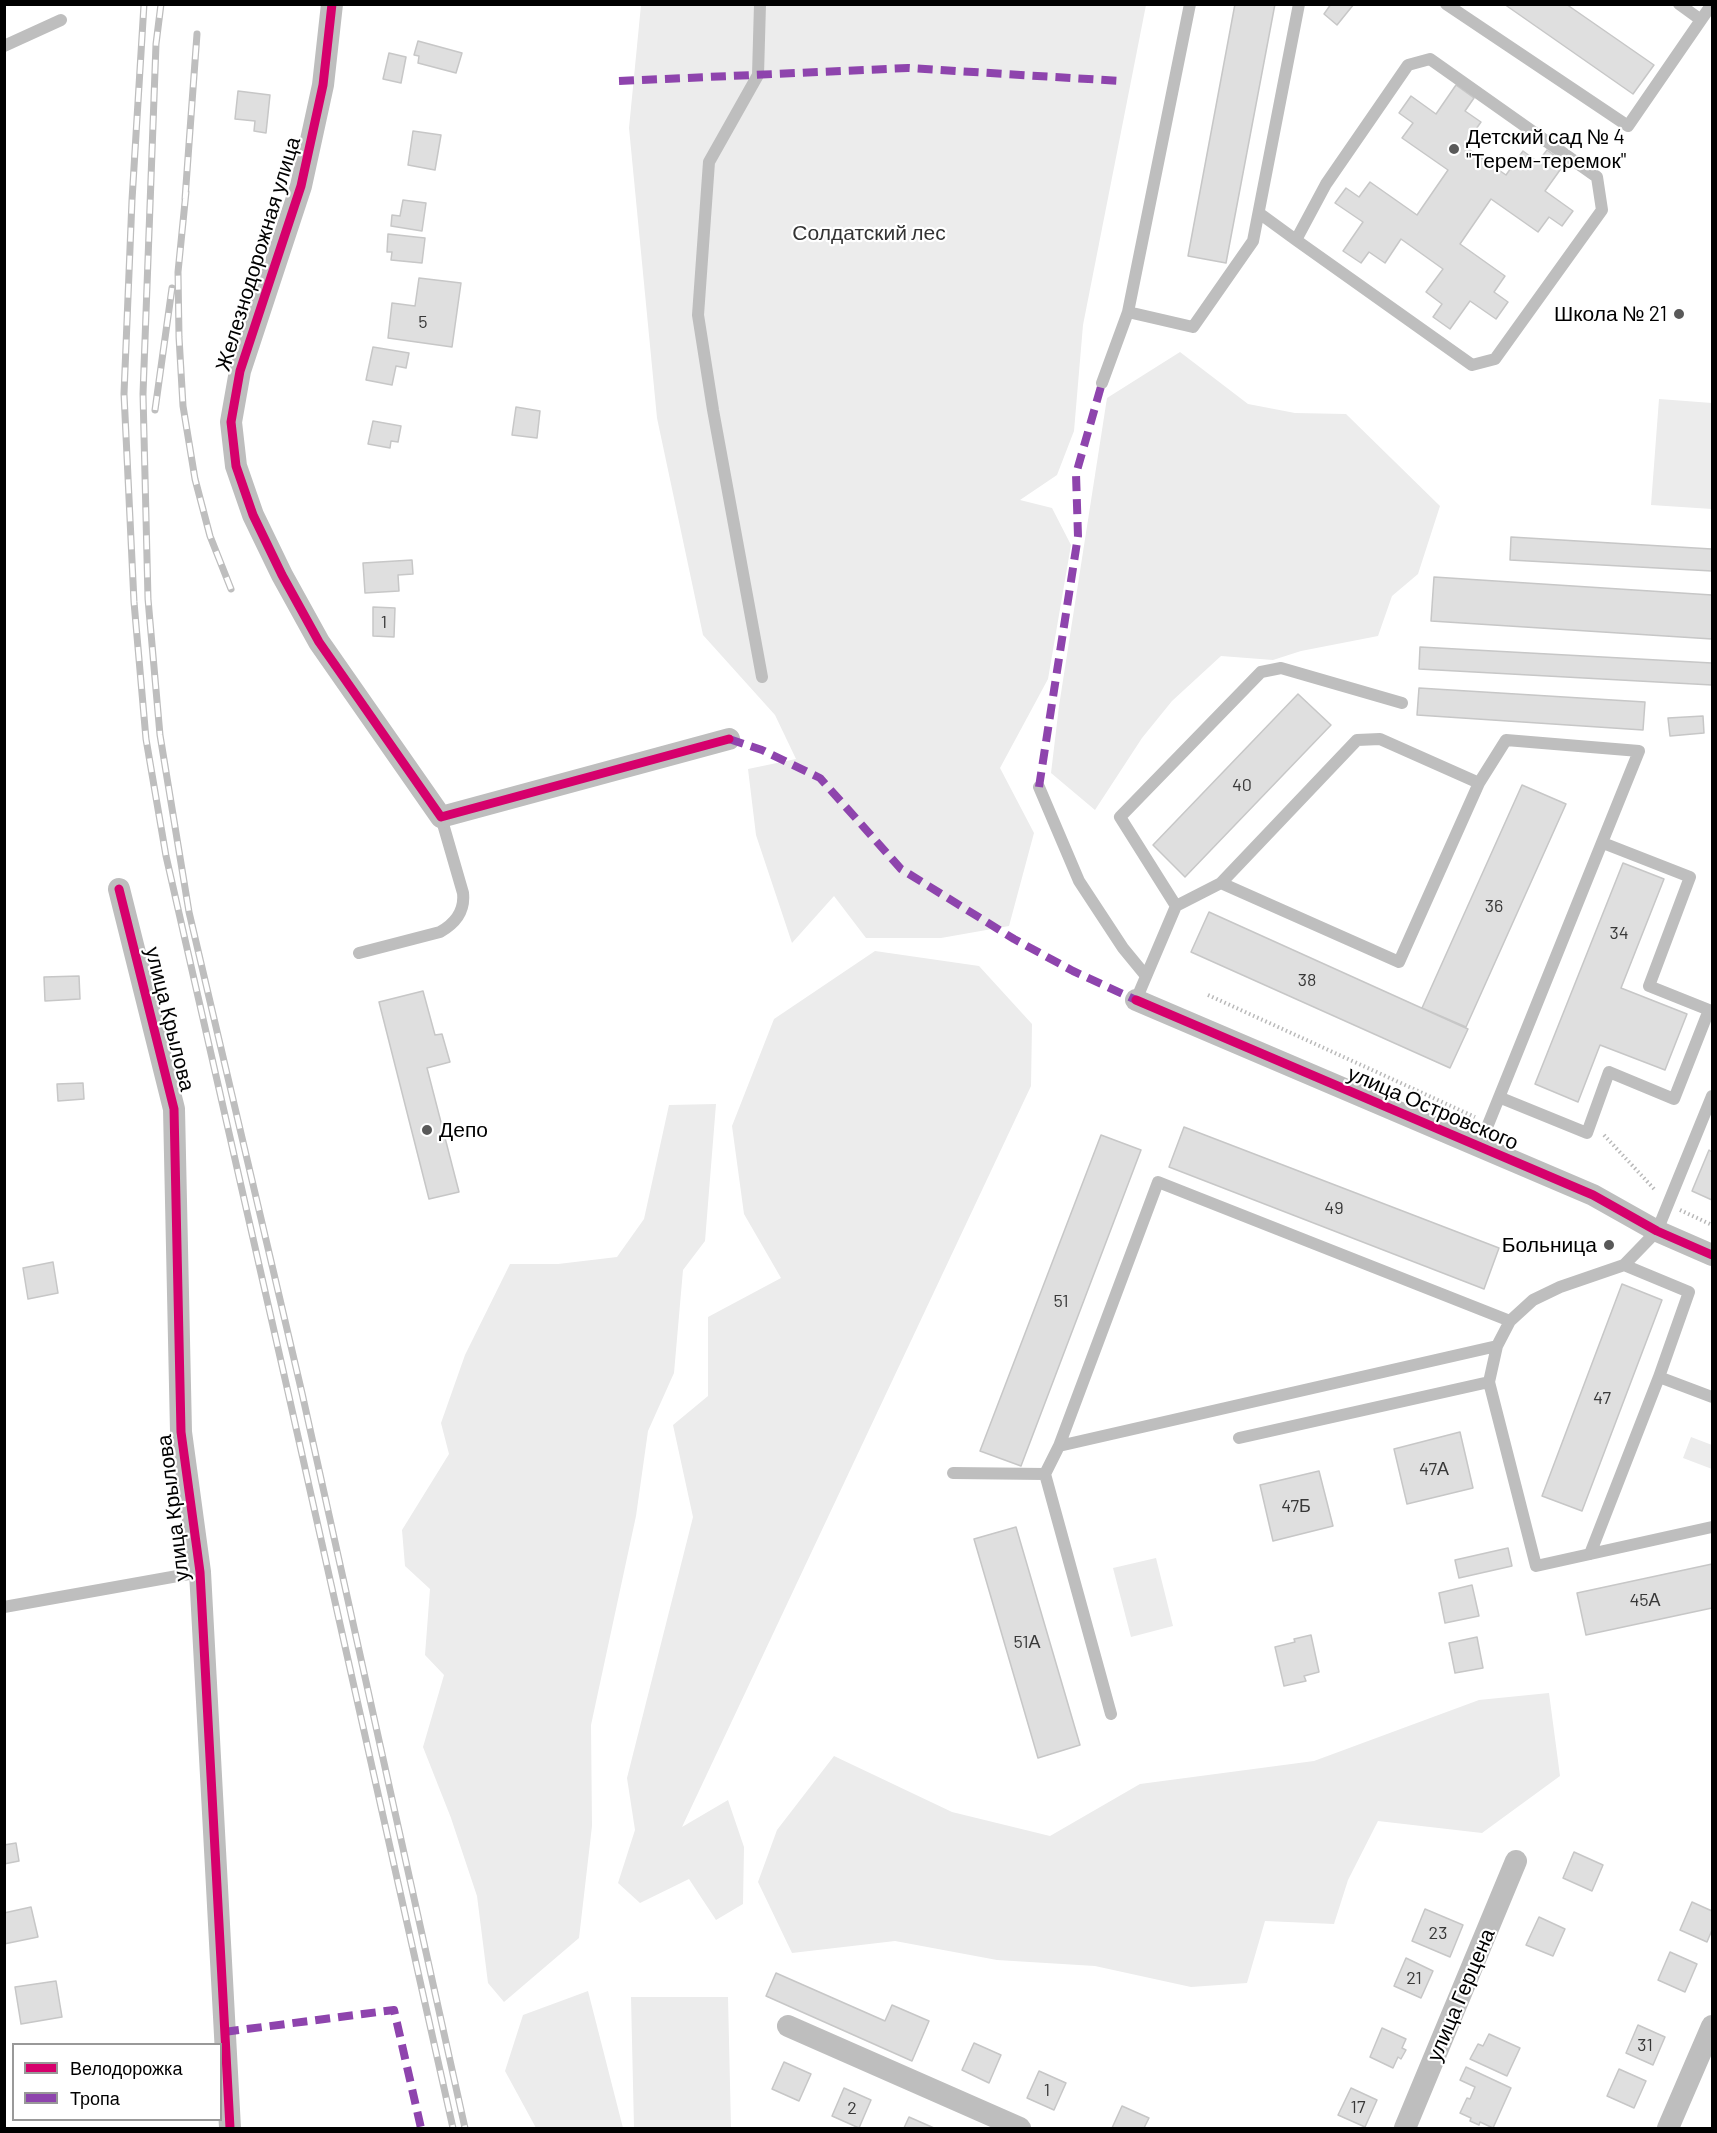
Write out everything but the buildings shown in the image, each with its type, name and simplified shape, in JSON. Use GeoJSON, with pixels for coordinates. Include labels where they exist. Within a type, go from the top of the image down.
{"type":"FeatureCollection","features":[{"type":"Feature","properties":{"kind":"street","name":"Железнодорожная улица"},"geometry":{"type":"LineString","coordinates":[[332,4],[323,85],[301,186],[240,371],[231,422],[236,466],[253,515],[282,575],[319,642],[441,817]]}},
{"type":"Feature","properties":{"kind":"street"},"geometry":{"type":"LineString","coordinates":[[441,817],[729,739]]}},
{"type":"Feature","properties":{"kind":"street","name":"улица Крылова"},"geometry":{"type":"LineString","coordinates":[[119,889],[174,1109],[181,1432],[200,1572],[230,2128]]}},
{"type":"Feature","properties":{"kind":"street","name":"улица Островского"},"geometry":{"type":"LineString","coordinates":[[1136,1000],[1593,1195],[1657,1231],[1713,1255]]}},
{"type":"Feature","properties":{"kind":"street","name":"улица Герцена"},"geometry":{"type":"LineString","coordinates":[[1405,2128],[1516,1861]]}},
{"type":"Feature","properties":{"kind":"street"},"geometry":{"type":"LineString","coordinates":[[788,2026],[1020,2128]]}},
{"type":"Feature","properties":{"kind":"street"},"geometry":{"type":"LineString","coordinates":[[1668,2128],[1713,2026]]}},
{"type":"Feature","properties":{"kind":"lane"},"geometry":{"type":"LineString","coordinates":[[760,4],[758,75],[709,162],[698,315],[712,411],[762,677]]}},
{"type":"Feature","properties":{"kind":"lane"},"geometry":{"type":"LineString","coordinates":[[1102,383],[1128,312],[1191,4]]}},
{"type":"Feature","properties":{"kind":"lane"},"geometry":{"type":"LineString","coordinates":[[1128,312],[1193,327],[1253,241],[1299,4]]}},
{"type":"Feature","properties":{"kind":"lane"},"geometry":{"type":"LineString","coordinates":[[1446,4],[1628,126],[1712,4]]}},
{"type":"Feature","properties":{"kind":"lane"},"geometry":{"type":"LineString","coordinates":[[1680,4],[1701,20]]}},
{"type":"Feature","properties":{"kind":"lane"},"geometry":{"type":"LineString","coordinates":[[4,46],[61,20]]}},
{"type":"Feature","properties":{"kind":"lane"},"geometry":{"type":"LineString","coordinates":[[1259,213],[1296,240],[1472,365],[1495,359],[1602,210],[1597,177],[1430,59],[1408,65],[1326,184],[1296,240]]}},
{"type":"Feature","properties":{"kind":"lane"},"geometry":{"type":"LineString","coordinates":[[1176,906],[1120,818],[1261,672],[1281,668],[1402,703]]}},
{"type":"Feature","properties":{"kind":"lane"},"geometry":{"type":"LineString","coordinates":[[1136,1000],[1176,906],[1221,883],[1357,740],[1380,739],[1479,783]]}},
{"type":"Feature","properties":{"kind":"lane"},"geometry":{"type":"LineString","coordinates":[[1221,883],[1400,962],[1479,783],[1506,740],[1639,751],[1501,1098],[1479,1147]]}},
{"type":"Feature","properties":{"kind":"lane"},"geometry":{"type":"LineString","coordinates":[[1039,787],[1079,881],[1123,948],[1146,976]]}},
{"type":"Feature","properties":{"kind":"lane"},"geometry":{"type":"LineString","coordinates":[[359,953],[440,932],[449,927],[460,915],[464,901],[463,893],[441,817]]}},
{"type":"Feature","properties":{"kind":"lane"},"geometry":{"type":"LineString","coordinates":[[1501,1098],[1587,1133],[1609,1072],[1674,1099],[1709,1010],[1649,986],[1690,877],[1603,843]]}},
{"type":"Feature","properties":{"kind":"lane"},"geometry":{"type":"LineString","coordinates":[[1713,1096],[1657,1231],[1624,1265],[1533,1300],[1510,1321],[1497,1346],[1490,1382],[1536,1566],[1713,1527]]}},
{"type":"Feature","properties":{"kind":"lane"},"geometry":{"type":"LineString","coordinates":[[1111,1714],[1045,1474],[1059,1446],[1158,1182],[1510,1321]]}},
{"type":"Feature","properties":{"kind":"lane"},"geometry":{"type":"LineString","coordinates":[[1590,1554],[1659,1377],[1689,1292],[1624,1265]]}},
{"type":"Feature","properties":{"kind":"lane"},"geometry":{"type":"LineString","coordinates":[[1059,1446],[1497,1346]]}},
{"type":"Feature","properties":{"kind":"lane"},"geometry":{"type":"LineString","coordinates":[[1659,1377],[1713,1398]]}},
{"type":"Feature","properties":{"kind":"lane"},"geometry":{"type":"LineString","coordinates":[[1239,1438],[1490,1382]]}},
{"type":"Feature","properties":{"kind":"lane"},"geometry":{"type":"LineString","coordinates":[[953,1473],[1045,1474]]}},
{"type":"Feature","properties":{"kind":"lane"},"geometry":{"type":"LineString","coordinates":[[4,1607],[200,1572]]}},
{"type":"Feature","properties":{"kind":"path"},"geometry":{"type":"LineString","coordinates":[[1208,995],[1490,1123]]}},
{"type":"Feature","properties":{"kind":"path"},"geometry":{"type":"LineString","coordinates":[[1591,1121],[1668,1204],[1713,1225]]}},
{"type":"Feature","properties":{"kind":"green space","name":"Солдатский лес"},"geometry":{"type":"Polygon","coordinates":[[[641,5],[1146,5],[1083,325],[1074,431],[1057,475],[1020,500],[1052,508],[1071,545],[1048,679],[1000,768],[1034,833],[1009,926],[941,938],[866,938],[834,896],[792,943],[756,835],[748,769],[796,759],[775,715],[703,635],[657,418],[629,128],[641,5]]]}},
{"type":"Feature","properties":{"kind":"green space"},"geometry":{"type":"Polygon","coordinates":[[[1180,352],[1248,404],[1295,413],[1346,414],[1440,506],[1418,574],[1392,596],[1378,636],[1301,651],[1273,660],[1221,656],[1172,701],[1142,738],[1095,810],[1051,773],[1059,706],[1107,398],[1180,352]]]}},
{"type":"Feature","properties":{"kind":"green space"},"geometry":{"type":"Polygon","coordinates":[[[1659,399],[1712,403],[1712,509],[1651,505],[1659,399]]]}},
{"type":"Feature","properties":{"kind":"green space"},"geometry":{"type":"Polygon","coordinates":[[[875,951],[979,966],[1032,1024],[1031,1086],[682,1827],[728,1800],[744,1847],[743,1904],[716,1920],[689,1879],[640,1903],[618,1883],[635,1830],[627,1778],[693,1517],[673,1425],[708,1396],[708,1317],[781,1278],[744,1214],[732,1126],[774,1019],[875,951]]]}},
{"type":"Feature","properties":{"kind":"green space"},"geometry":{"type":"Polygon","coordinates":[[[716,1104],[705,1241],[683,1270],[674,1373],[648,1431],[636,1516],[591,1725],[592,1826],[579,1938],[504,2002],[488,1983],[477,1896],[451,1818],[423,1747],[444,1675],[425,1655],[430,1589],[405,1566],[402,1530],[449,1454],[441,1423],[465,1355],[510,1264],[558,1264],[617,1257],[644,1219],[669,1105],[716,1104]]]}},
{"type":"Feature","properties":{"kind":"green space"},"geometry":{"type":"Polygon","coordinates":[[[1691,1437],[1712,1445],[1712,1469],[1683,1458],[1691,1437]]]}},
{"type":"Feature","properties":{"kind":"green space"},"geometry":{"type":"Polygon","coordinates":[[[1156,1558],[1173,1626],[1131,1637],[1113,1568],[1156,1558]]]}},
{"type":"Feature","properties":{"kind":"green space"},"geometry":{"type":"Polygon","coordinates":[[[1549,1693],[1560,1776],[1482,1833],[1378,1821],[1348,1880],[1334,1924],[1265,1921],[1247,1983],[1191,1987],[1095,1966],[997,1960],[895,1941],[792,1953],[758,1882],[777,1830],[834,1756],[952,1812],[1050,1836],[1140,1784],[1314,1761],[1479,1700],[1549,1693]]]}},
{"type":"Feature","properties":{"kind":"green space"},"geometry":{"type":"Polygon","coordinates":[[[588,1991],[623,2128],[536,2128],[505,2071],[523,2015],[588,1991]]]}},
{"type":"Feature","properties":{"kind":"green space"},"geometry":{"type":"Polygon","coordinates":[[[631,1997],[728,1997],[731,2128],[634,2128],[631,1997]]]}},
{"type":"Feature","properties":{"kind":"railway"},"geometry":{"type":"LineString","coordinates":[[144,4],[132,200],[124,394],[134,602],[146,739],[166,856],[453,2128]]}},
{"type":"Feature","properties":{"kind":"railway"},"geometry":{"type":"LineString","coordinates":[[161,4],[156,44],[143,394],[148,599],[160,735],[189,912],[302,1393],[465,2128]]}},
{"type":"Feature","properties":{"kind":"railway"},"geometry":{"type":"LineString","coordinates":[[185,199],[197,34]]}},
{"type":"Feature","properties":{"kind":"railway"},"geometry":{"type":"LineString","coordinates":[[186,192],[178,272],[183,406],[195,479],[210,536],[231,589]]}},
{"type":"Feature","properties":{"kind":"railway"},"geometry":{"type":"LineString","coordinates":[[155,410],[172,288]]}},
{"type":"Feature","properties":{"kind":"marked path"},"geometry":{"type":"LineString","coordinates":[[619,81],[908,68],[1120,81]]}},
{"type":"Feature","properties":{"kind":"marked path"},"geometry":{"type":"LineString","coordinates":[[1039,787],[1078,536],[1076,474],[1102,383]]}},
{"type":"Feature","properties":{"kind":"marked path"},"geometry":{"type":"LineString","coordinates":[[729,739],[762,750],[820,778],[901,869],[1014,939],[1073,971],[1136,1000]]}},
{"type":"Feature","properties":{"kind":"marked path"},"geometry":{"type":"LineString","coordinates":[[224,2032],[394,2010],[421,2128]]}},
{"type":"Feature","properties":{"kind":"cycle path"},"geometry":{"type":"LineString","coordinates":[[332,4],[323,85],[301,186],[240,371],[231,422],[236,466],[253,515],[282,575],[319,642],[441,817],[729,739]]}},
{"type":"Feature","properties":{"kind":"cycle path"},"geometry":{"type":"LineString","coordinates":[[119,889],[174,1109],[181,1432],[200,1572],[230,2128]]}},
{"type":"Feature","properties":{"kind":"cycle path"},"geometry":{"type":"LineString","coordinates":[[1136,1000],[1593,1195],[1657,1231],[1712,1255]]}},
{"type":"Feature","properties":{"kind":"place","name":"Детский сад № 4 \"Терем-теремок\""},"geometry":{"type":"Point","coordinates":[1454,149]}},
{"type":"Feature","properties":{"kind":"place","name":"Школа № 21"},"geometry":{"type":"Point","coordinates":[1679,314]}},
{"type":"Feature","properties":{"kind":"place","name":"Депо"},"geometry":{"type":"Point","coordinates":[427,1130]}},
{"type":"Feature","properties":{"kind":"place","name":"Больница"},"geometry":{"type":"Point","coordinates":[1609,1245]}}]}
